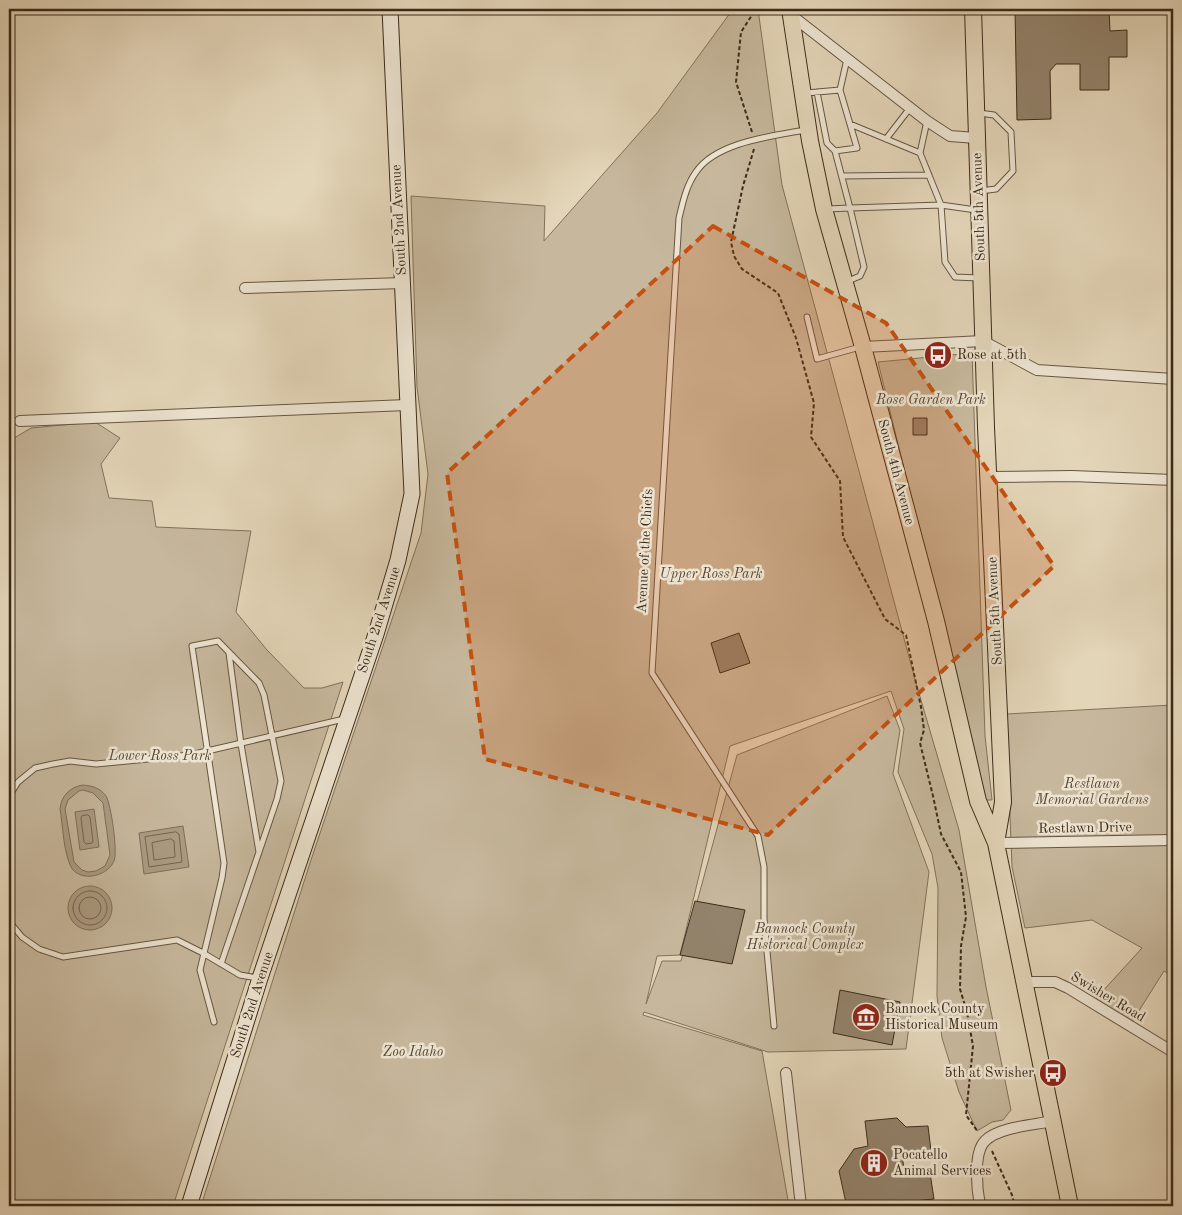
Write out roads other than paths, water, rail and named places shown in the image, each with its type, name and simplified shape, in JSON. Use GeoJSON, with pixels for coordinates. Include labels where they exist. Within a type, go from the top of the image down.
{"type":"FeatureCollection","features":[{"type":"Feature","properties":{"kind":"main road","name":"South 5th Avenue"},"geometry":{"type":"LineString","coordinates":[[973,9],[983,341],[1003,802],[996,843],[1070,1206]]}},
{"type":"Feature","properties":{"kind":"main road","name":"South 4th Avenue"},"geometry":{"type":"LineString","coordinates":[[790,11],[810,92],[808,129],[824,209],[863,346],[936,621],[978,801],[996,843]]}},
{"type":"Feature","properties":{"kind":"street","name":"South 2nd Avenue"},"geometry":{"type":"LineString","coordinates":[[189,1206],[260,978],[376,634],[398,560],[412,494],[390,9]]}},
{"type":"Feature","properties":{"kind":"street"},"geometry":{"type":"LineString","coordinates":[[790,11],[847,59],[927,121],[950,136],[976,138]]}},
{"type":"Feature","properties":{"kind":"street"},"geometry":{"type":"LineString","coordinates":[[245,288],[403,283]]}},
{"type":"Feature","properties":{"kind":"street"},"geometry":{"type":"LineString","coordinates":[[863,346],[983,341],[1038,370],[1173,379]]}},
{"type":"Feature","properties":{"kind":"street"},"geometry":{"type":"LineString","coordinates":[[20,421],[408,405]]}},
{"type":"Feature","properties":{"kind":"street"},"geometry":{"type":"LineString","coordinates":[[989,477],[1072,476],[1173,480]]}},
{"type":"Feature","properties":{"kind":"street","name":"Restlawn Drive"},"geometry":{"type":"LineString","coordinates":[[996,843],[1173,840]]}},
{"type":"Feature","properties":{"kind":"street","name":"Swisher Road"},"geometry":{"type":"LineString","coordinates":[[1024,982],[1055,982],[1068,988],[1173,1052]]}},
{"type":"Feature","properties":{"kind":"street"},"geometry":{"type":"LineString","coordinates":[[786,1073],[801,1206]]}},
{"type":"Feature","properties":{"kind":"street"},"geometry":{"type":"LineString","coordinates":[[980,1206],[978,1156],[985,1140],[1010,1129],[1053,1121]]}},
{"type":"Feature","properties":{"kind":"lane"},"geometry":{"type":"LineString","coordinates":[[835,151],[857,148],[840,90],[847,59]]}},
{"type":"Feature","properties":{"kind":"lane"},"geometry":{"type":"LineString","coordinates":[[840,90],[810,92],[828,143],[835,151],[864,267],[860,276],[845,282]]}},
{"type":"Feature","properties":{"kind":"lane"},"geometry":{"type":"LineString","coordinates":[[886,139],[910,108]]}},
{"type":"Feature","properties":{"kind":"lane"},"geometry":{"type":"LineString","coordinates":[[976,113],[994,115],[1010,132],[1013,171],[996,189],[978,192]]}},
{"type":"Feature","properties":{"kind":"lane"},"geometry":{"type":"LineString","coordinates":[[927,121],[920,153],[941,205],[945,262],[956,277],[981,278]]}},
{"type":"Feature","properties":{"kind":"lane"},"geometry":{"type":"LineString","coordinates":[[850,124],[920,153]]}},
{"type":"Feature","properties":{"kind":"lane","name":"Avenue of the Chiefs"},"geometry":{"type":"LineString","coordinates":[[774,1026],[764,919],[764,867],[758,836],[652,673],[679,218],[686,191],[696,171],[706,160],[724,150],[756,140],[808,129]]}},
{"type":"Feature","properties":{"kind":"lane"},"geometry":{"type":"LineString","coordinates":[[842,176],[929,175]]}},
{"type":"Feature","properties":{"kind":"lane"},"geometry":{"type":"LineString","coordinates":[[824,209],[941,205],[979,210]]}},
{"type":"Feature","properties":{"kind":"lane"},"geometry":{"type":"LineString","coordinates":[[807,317],[817,359],[863,346]]}},
{"type":"Feature","properties":{"kind":"lane"},"geometry":{"type":"LineString","coordinates":[[214,1022],[200,970],[224,863],[192,646],[218,641],[259,683],[264,695],[274,736],[281,781],[277,799],[221,964]]}},
{"type":"Feature","properties":{"kind":"lane"},"geometry":{"type":"LineString","coordinates":[[229,652],[241,744],[259,853]]}},
{"type":"Feature","properties":{"kind":"lane"},"geometry":{"type":"LineString","coordinates":[[9,796],[18,782],[35,768],[70,760],[96,764],[190,755],[347,718]]}},
{"type":"Feature","properties":{"kind":"lane"},"geometry":{"type":"LineString","coordinates":[[9,913],[12,925],[22,937],[39,949],[63,957],[177,940],[204,953],[240,975],[260,978]]}},
{"type":"Feature","properties":{"kind":"water"},"geometry":{"type":"Polygon","coordinates":[[[83,785],[99,789],[106,796],[110,808],[115,848],[114,861],[110,867],[98,875],[91,876],[78,874],[72,869],[64,843],[60,809],[64,796],[74,788],[83,785]],[[83,790],[79,791],[68,800],[65,809],[74,862],[82,870],[88,872],[96,871],[105,866],[110,855],[103,803],[93,793],[83,790]]]}},
{"type":"Feature","properties":{"kind":"water"},"geometry":{"type":"Polygon","coordinates":[[[94,809],[99,847],[80,850],[75,812],[94,809]]]}},
{"type":"Feature","properties":{"kind":"water"},"geometry":{"type":"Polygon","coordinates":[[[183,826],[189,867],[144,874],[139,833],[183,826]]]}},
{"type":"Feature","properties":{"kind":"water"},"geometry":{"type":"Polygon","coordinates":[[[90,886],[102,890],[108,896],[112,908],[108,920],[102,926],[90,930],[78,926],[72,920],[68,908],[72,896],[78,890],[90,886]]]}},
{"type":"Feature","properties":{"kind":"place","name":"Rose at 5th"},"geometry":{"type":"Point","coordinates":[938,355]}},
{"type":"Feature","properties":{"kind":"place","name":"Bannock County Historical Museum"},"geometry":{"type":"Point","coordinates":[866,1017]}},
{"type":"Feature","properties":{"kind":"place","name":"5th at Swisher"},"geometry":{"type":"Point","coordinates":[1053,1073]}},
{"type":"Feature","properties":{"kind":"place","name":"Pocatello Animal Services"},"geometry":{"type":"Point","coordinates":[874,1163]}},
{"type":"Feature","properties":{"kind":"park label","name":"Rose Garden Park"},"geometry":{"type":"Point","coordinates":[931,400]}},
{"type":"Feature","properties":{"kind":"park label","name":"Upper Ross Park"},"geometry":{"type":"Point","coordinates":[711,574]}},
{"type":"Feature","properties":{"kind":"park label","name":"Lower Ross Park"},"geometry":{"type":"Point","coordinates":[160,756]}},
{"type":"Feature","properties":{"kind":"park label","name":"Restlawn Memorial Gardens"},"geometry":{"type":"Point","coordinates":[1092,792]}},
{"type":"Feature","properties":{"kind":"park label","name":"Bannock County Historical Complex"},"geometry":{"type":"Point","coordinates":[805,938]}},
{"type":"Feature","properties":{"kind":"park label","name":"Zoo Idaho"},"geometry":{"type":"Point","coordinates":[413,1052]}}]}
